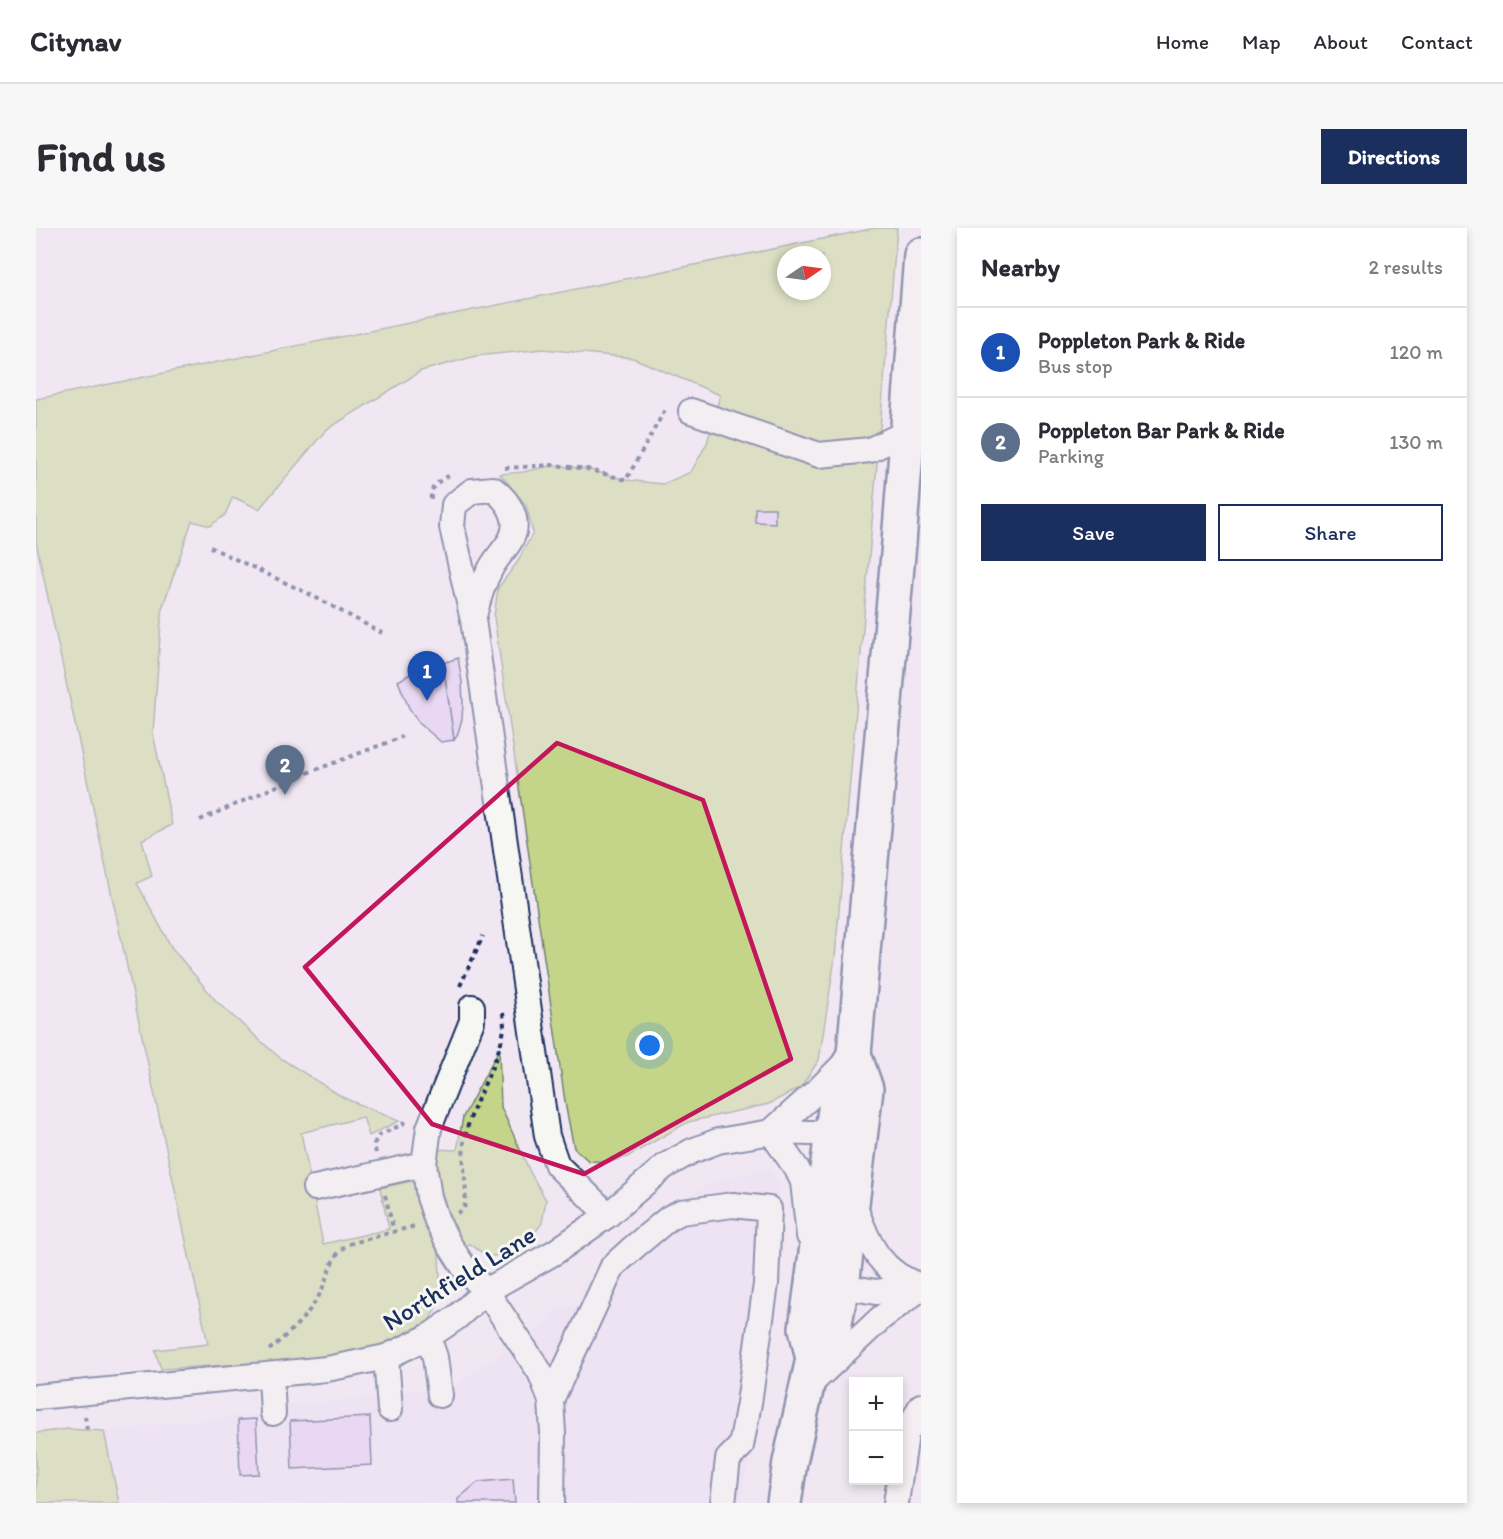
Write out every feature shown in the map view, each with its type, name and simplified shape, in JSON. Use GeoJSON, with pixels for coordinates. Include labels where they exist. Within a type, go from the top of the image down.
{"type":"FeatureCollection","features":[{"type":"Feature","properties":{"kind":"highway"},"geometry":{"type":"LineString","coordinates":[[823,1275],[853,1202],[847,1134],[838,1087],[854,1054],[895,591],[921,255]]}},
{"type":"Feature","properties":{"kind":"highway"},"geometry":{"type":"LineString","coordinates":[[784,1503],[809,1374],[833,1333],[823,1275],[847,1134]]}},
{"type":"Feature","properties":{"kind":"street"},"geometry":{"type":"LineString","coordinates":[[691,411],[819,455],[870,450],[907,432]]}},
{"type":"Feature","properties":{"kind":"street"},"geometry":{"type":"LineString","coordinates":[[473,620],[490,568],[512,538],[515,518],[506,498],[492,489],[472,491],[454,505],[452,527],[473,620],[547,1136],[557,1166],[608,1215]]}},
{"type":"Feature","properties":{"kind":"street"},"geometry":{"type":"LineString","coordinates":[[472,1007],[472,1021],[429,1128],[423,1164],[429,1197],[437,1221],[465,1269],[486,1292],[540,1372],[551,1400],[552,1503]]}},
{"type":"Feature","properties":{"kind":"street"},"geometry":{"type":"LineString","coordinates":[[854,1054],[771,1132],[797,1168],[802,1182],[807,1229],[823,1275],[876,1292],[921,1287]]}},
{"type":"Feature","properties":{"kind":"street","name":"Northfield Lane"},"geometry":{"type":"LineString","coordinates":[[36,1397],[327,1370],[386,1357],[428,1337],[456,1318],[486,1292],[555,1252],[608,1215],[665,1166],[692,1151],[718,1141],[771,1132],[847,1134]]}},
{"type":"Feature","properties":{"kind":"street"},"geometry":{"type":"LineString","coordinates":[[315,1188],[423,1164]]}},
{"type":"Feature","properties":{"kind":"street"},"geometry":{"type":"LineString","coordinates":[[853,1202],[867,1240],[879,1260],[898,1276],[921,1287]]}},
{"type":"Feature","properties":{"kind":"street"},"geometry":{"type":"LineString","coordinates":[[551,1400],[613,1266],[634,1246],[669,1218],[681,1212],[733,1205],[769,1209],[766,1284],[749,1402],[741,1446],[728,1459],[723,1503]]}},
{"type":"Feature","properties":{"kind":"street"},"geometry":{"type":"LineString","coordinates":[[809,1374],[921,1287]]}},
{"type":"Feature","properties":{"kind":"street"},"geometry":{"type":"LineString","coordinates":[[428,1337],[435,1357],[440,1395]]}},
{"type":"Feature","properties":{"kind":"street"},"geometry":{"type":"LineString","coordinates":[[386,1357],[390,1409]]}},
{"type":"Feature","properties":{"kind":"street"},"geometry":{"type":"LineString","coordinates":[[271,1375],[273,1413]]}},
{"type":"Feature","properties":{"kind":"street"},"geometry":{"type":"LineString","coordinates":[[896,1503],[906,1434],[921,1406]]}},
{"type":"Feature","properties":{"kind":"path"},"geometry":{"type":"LineString","coordinates":[[210,547],[309,594],[382,633]]}},
{"type":"Feature","properties":{"kind":"path"},"geometry":{"type":"LineString","coordinates":[[200,820],[302,775],[402,737]]}},
{"type":"Feature","properties":{"kind":"path"},"geometry":{"type":"LineString","coordinates":[[236,1378],[296,1327],[318,1298],[332,1261],[339,1250],[349,1244],[437,1221],[464,1209],[466,1197],[464,1145],[473,1106],[499,1049],[504,1031],[503,1002]]}},
{"type":"Feature","properties":{"kind":"highlighted area"},"geometry":{"type":"Polygon","coordinates":[[[557,743],[703,800],[791,1059],[584,1174],[432,1124],[305,967],[557,743]]]}},
{"type":"Feature","properties":{"kind":"shaded area"},"geometry":{"type":"Polygon","coordinates":[[[769,1168],[780,1183],[774,1324],[740,1503],[119,1503],[104,1431],[262,1413],[293,1404],[370,1398],[410,1390],[454,1386],[502,1352],[535,1333],[554,1310],[584,1304],[579,1287],[660,1212],[712,1182],[769,1168]]]}},
{"type":"Feature","properties":{"kind":"green space"},"geometry":{"type":"Polygon","coordinates":[[[876,228],[897,228],[835,958],[819,1060],[801,1087],[769,1104],[688,1122],[627,1157],[610,1162],[589,1161],[574,1148],[566,1108],[494,617],[498,588],[516,564],[533,533],[526,505],[500,474],[523,472],[554,465],[587,469],[626,480],[663,484],[691,472],[707,443],[720,395],[633,358],[543,349],[476,356],[421,371],[326,430],[259,509],[233,497],[225,515],[210,526],[192,521],[162,609],[153,733],[172,825],[142,840],[152,876],[137,883],[172,948],[217,1002],[280,1058],[344,1098],[399,1121],[369,1136],[363,1117],[301,1133],[323,1244],[389,1229],[380,1188],[411,1181],[429,1149],[457,1150],[463,1117],[499,1049],[501,1107],[530,1172],[546,1200],[542,1223],[527,1244],[508,1253],[488,1257],[470,1244],[439,1255],[441,1298],[428,1323],[396,1342],[325,1359],[161,1369],[155,1350],[208,1344],[36,542],[36,399],[777,248],[777,300],[831,300],[831,246],[788,246],[876,228]]]}},
{"type":"Feature","properties":{"kind":"green space"},"geometry":{"type":"Polygon","coordinates":[[[68,1429],[104,1431],[119,1503],[36,1503],[36,1433],[68,1429]]]}},
{"type":"Feature","properties":{"kind":"building"},"geometry":{"type":"Polygon","coordinates":[[[755,508],[775,508],[775,523],[755,522],[755,508]]]}},
{"type":"Feature","properties":{"kind":"building"},"geometry":{"type":"Polygon","coordinates":[[[458,658],[463,704],[462,719],[454,740],[443,663],[458,658]]]}},
{"type":"Feature","properties":{"kind":"building"},"geometry":{"type":"Polygon","coordinates":[[[443,663],[454,740],[441,742],[419,723],[409,708],[398,681],[417,670],[443,663]]]}},
{"type":"Feature","properties":{"kind":"building"},"geometry":{"type":"Polygon","coordinates":[[[370,1417],[372,1465],[292,1469],[290,1421],[370,1417]]]}},
{"type":"Feature","properties":{"kind":"building"},"geometry":{"type":"Polygon","coordinates":[[[256,1419],[259,1474],[240,1475],[238,1420],[256,1419]]]}},
{"type":"Feature","properties":{"kind":"building"},"geometry":{"type":"Polygon","coordinates":[[[513,1479],[515,1503],[458,1503],[458,1499],[478,1482],[513,1479]]]}},
{"type":"Feature","properties":{"kind":"place","name":"Poppleton Park & Ride"},"geometry":{"type":"Point","coordinates":[427,701]}},
{"type":"Feature","properties":{"kind":"place","name":"Poppleton Bar Park & Ride"},"geometry":{"type":"Point","coordinates":[285,795]}}]}
